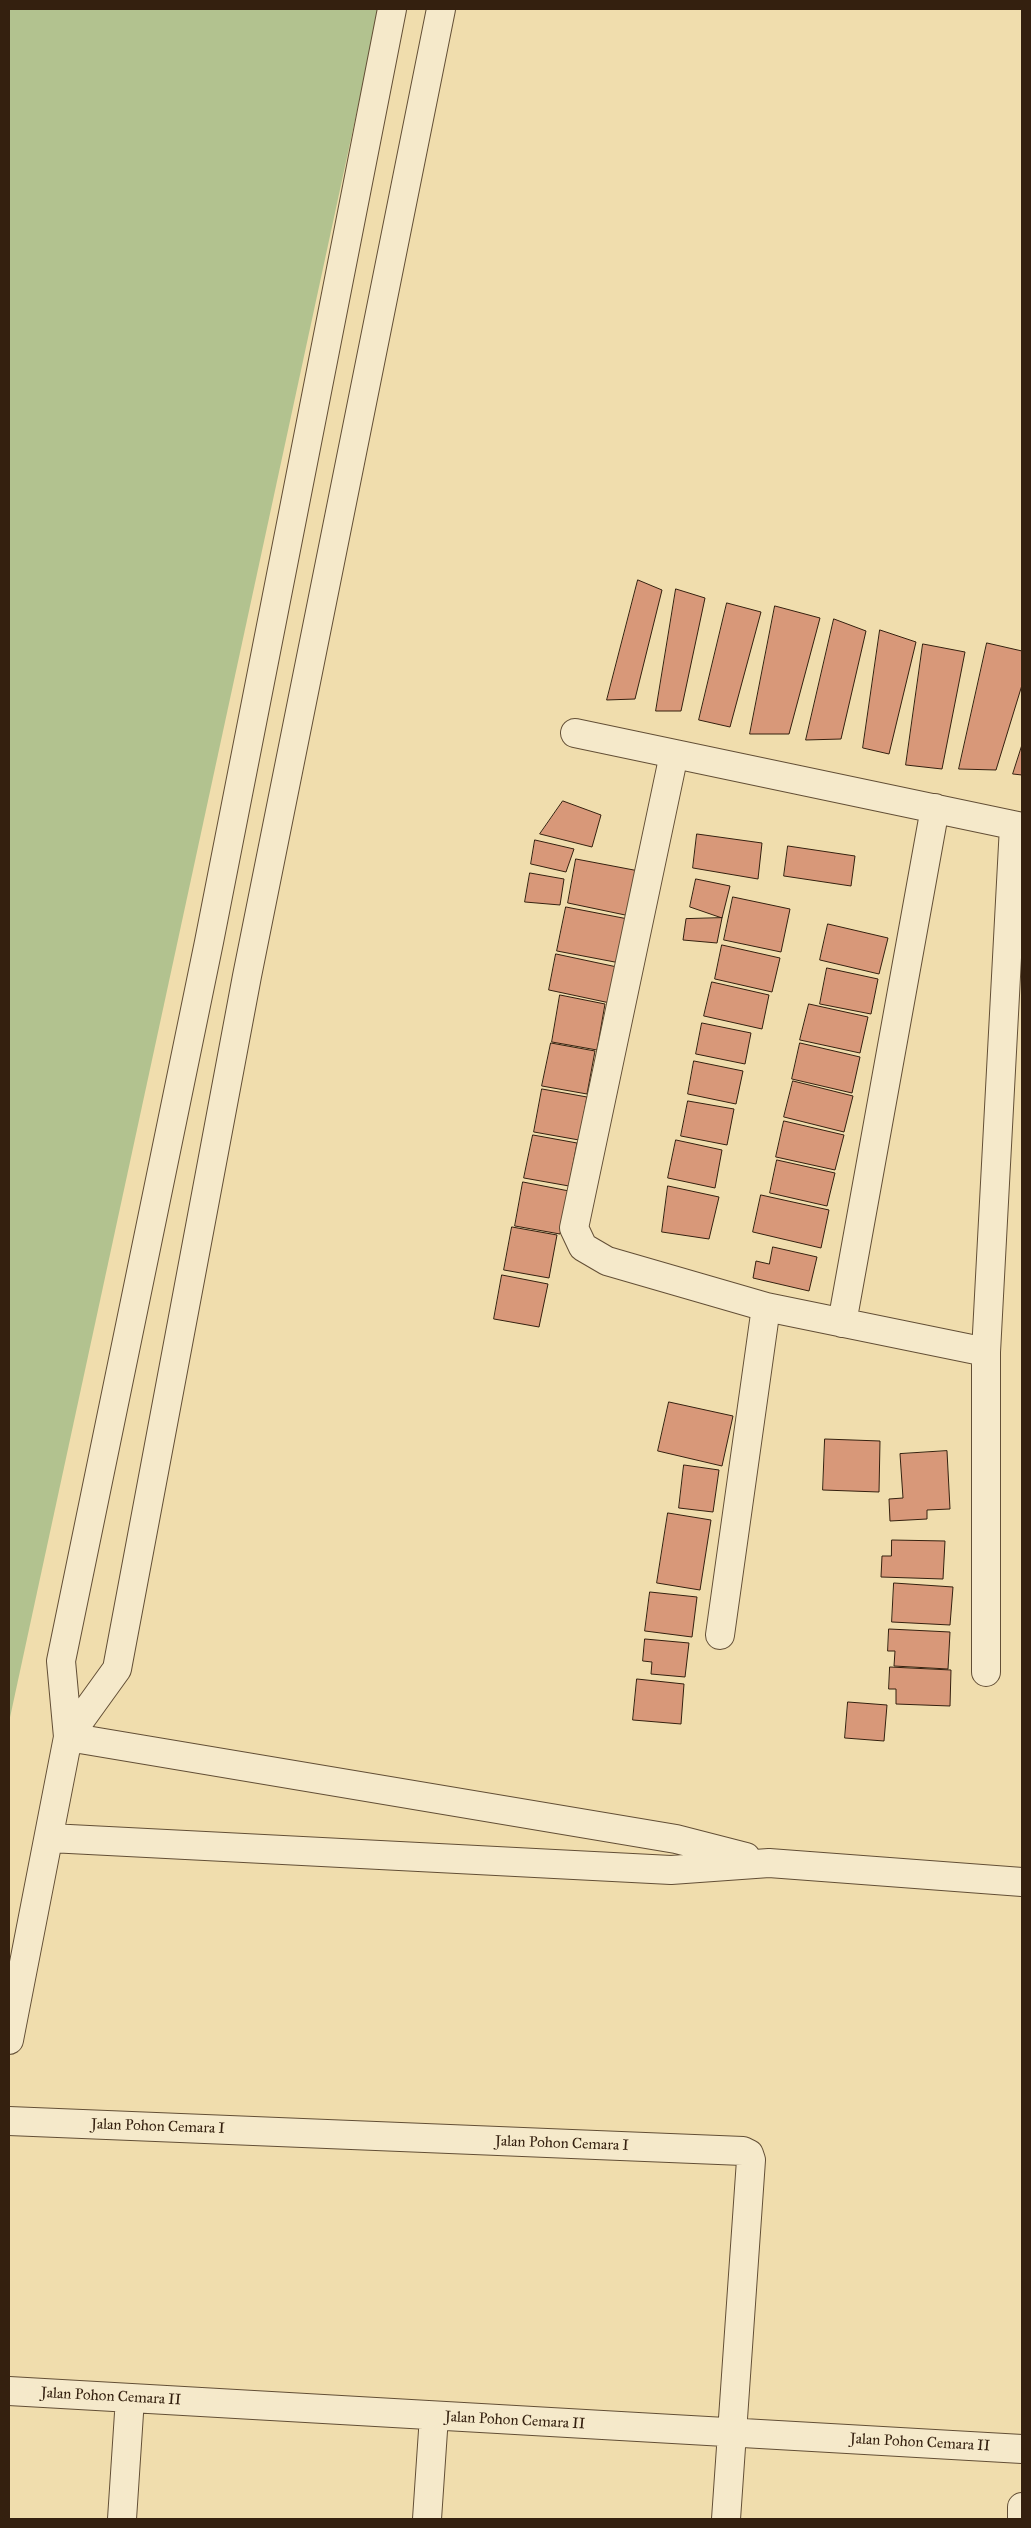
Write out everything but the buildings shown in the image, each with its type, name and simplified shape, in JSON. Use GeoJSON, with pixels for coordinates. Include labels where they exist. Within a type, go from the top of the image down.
{"type":"FeatureCollection","features":[{"type":"Feature","properties":{"kind":"street"},"geometry":{"type":"LineString","coordinates":[[9,2040],[50,1838],[68,1737],[61,1661],[209,942],[392,9]]}},
{"type":"Feature","properties":{"kind":"street"},"geometry":{"type":"LineString","coordinates":[[68,1737],[117,1669],[247,976],[441,9]]}},
{"type":"Feature","properties":{"kind":"street"},"geometry":{"type":"LineString","coordinates":[[575,733],[1018,826],[986,1352],[986,1672]]}},
{"type":"Feature","properties":{"kind":"street"},"geometry":{"type":"LineString","coordinates":[[674,754],[574,1228],[583,1247],[607,1261],[766,1307],[986,1352]]}},
{"type":"Feature","properties":{"kind":"street"},"geometry":{"type":"LineString","coordinates":[[842,1323],[935,808]]}},
{"type":"Feature","properties":{"kind":"street"},"geometry":{"type":"LineString","coordinates":[[720,1635],[766,1307]]}},
{"type":"Feature","properties":{"kind":"street"},"geometry":{"type":"LineString","coordinates":[[68,1737],[676,1839],[769,1863]]}},
{"type":"Feature","properties":{"kind":"street"},"geometry":{"type":"LineString","coordinates":[[50,1838],[671,1870],[769,1863],[1022,1882]]}},
{"type":"Feature","properties":{"kind":"street","name":"Jalan Pohon Cemara I"},"geometry":{"type":"LineString","coordinates":[[9,2121],[743,2151],[749,2154],[751,2160],[726,2519]]}},
{"type":"Feature","properties":{"kind":"street","name":"Jalan Pohon Cemara II"},"geometry":{"type":"LineString","coordinates":[[9,2391],[1022,2449]]}},
{"type":"Feature","properties":{"kind":"street"},"geometry":{"type":"LineString","coordinates":[[122,2519],[130,2398]]}},
{"type":"Feature","properties":{"kind":"street"},"geometry":{"type":"LineString","coordinates":[[427,2519],[434,2416]]}},
{"type":"Feature","properties":{"kind":"street"},"geometry":{"type":"LineString","coordinates":[[1022,2507],[1022,2519]]}},
{"type":"Feature","properties":{"kind":"green space"},"geometry":{"type":"Polygon","coordinates":[[[9,9],[379,9],[9,1722],[9,9]]]}}]}
